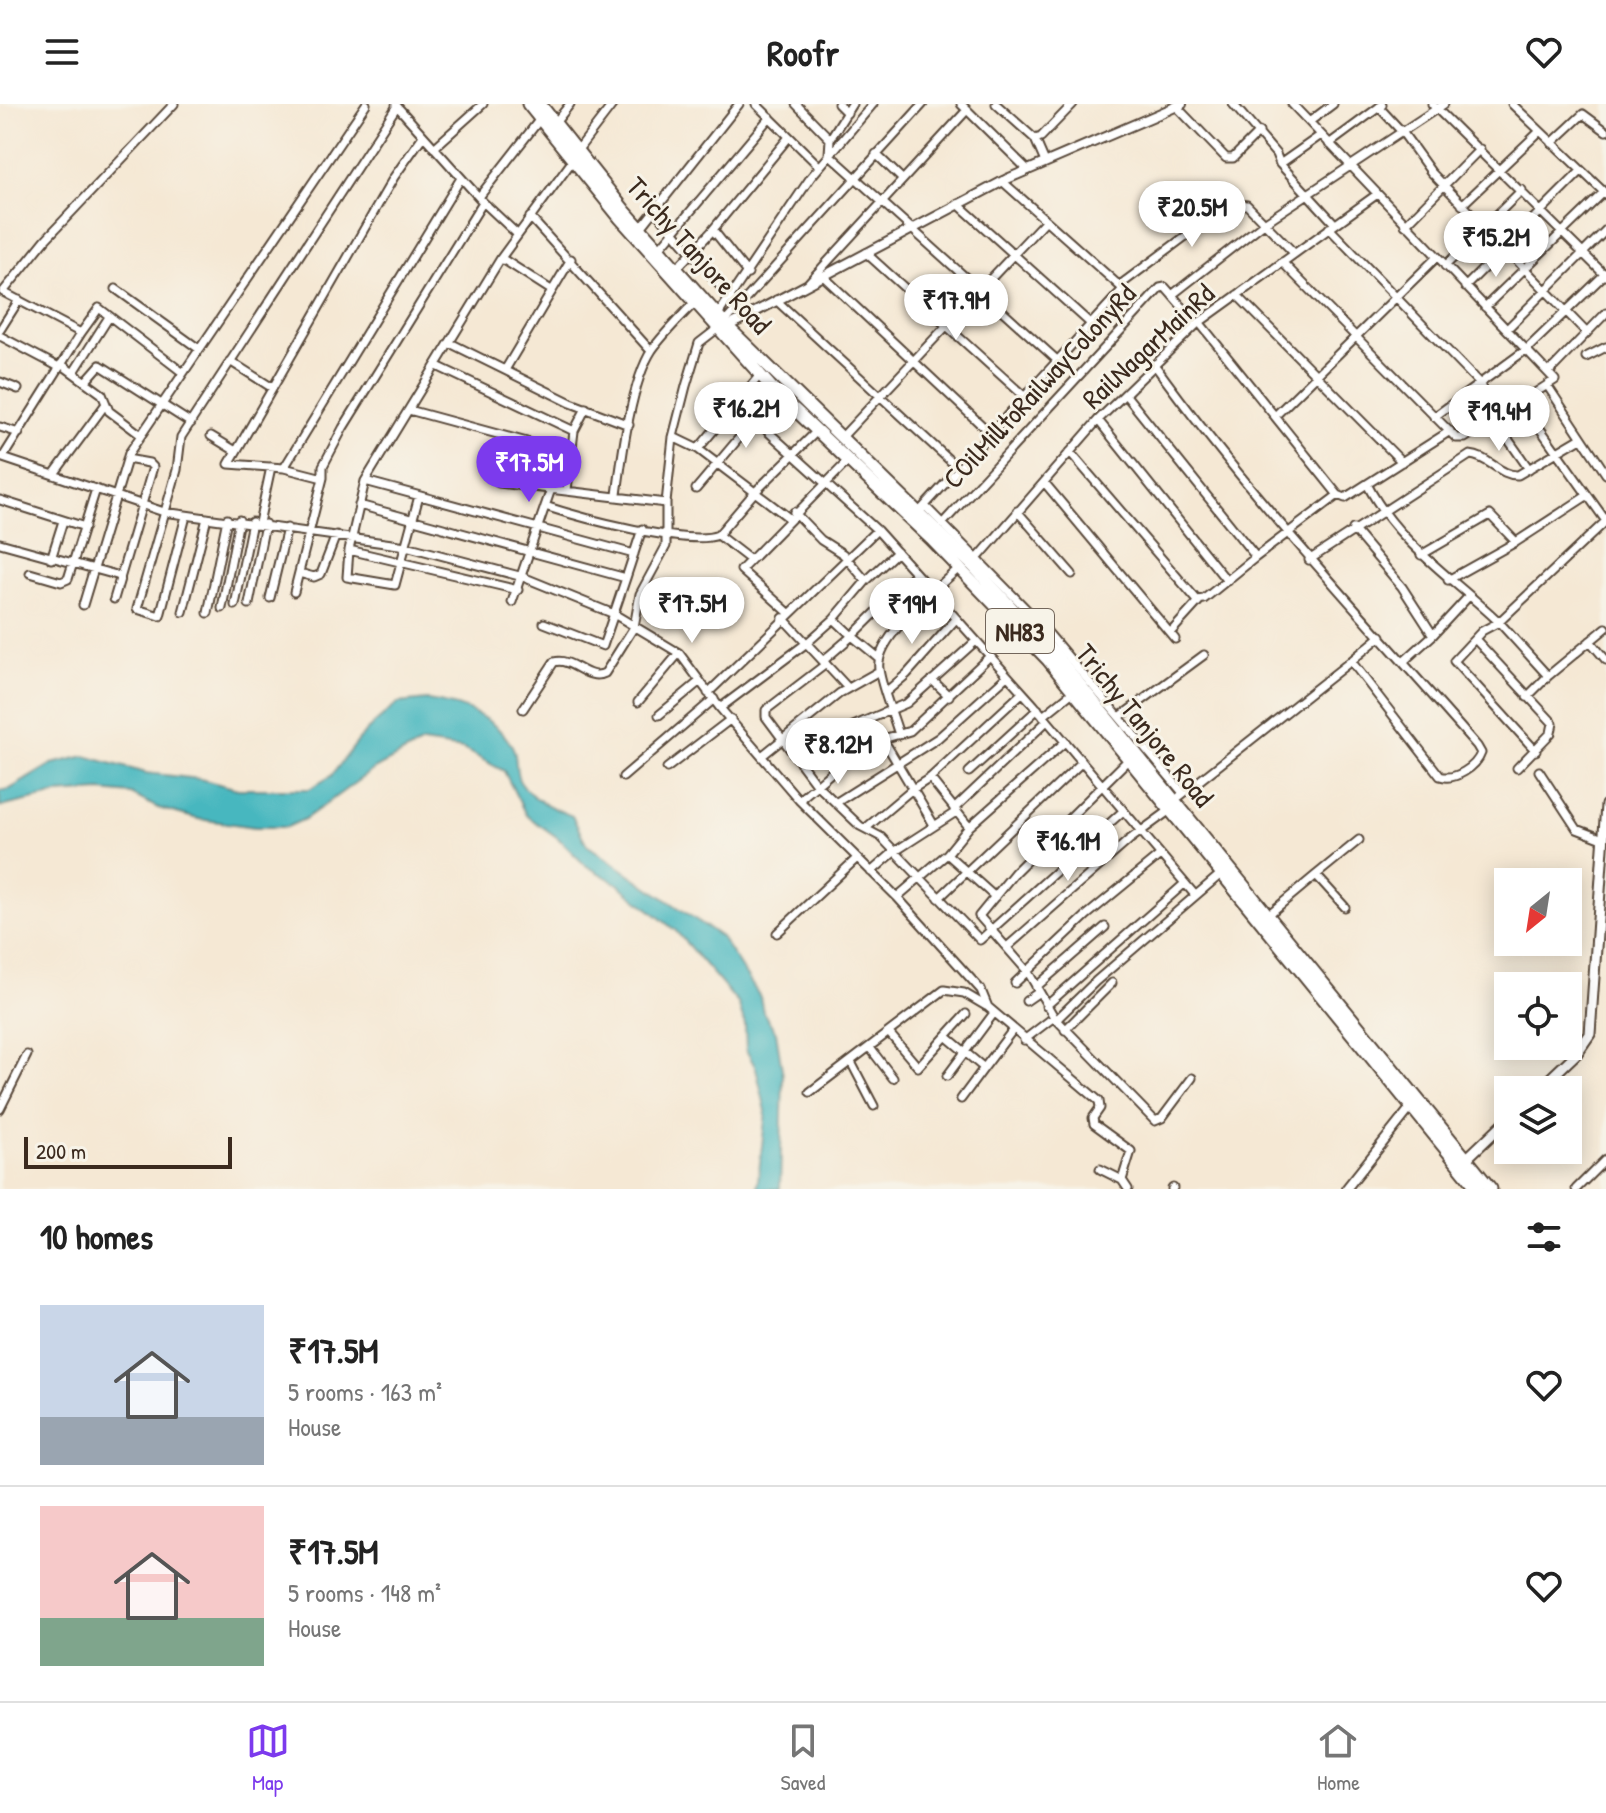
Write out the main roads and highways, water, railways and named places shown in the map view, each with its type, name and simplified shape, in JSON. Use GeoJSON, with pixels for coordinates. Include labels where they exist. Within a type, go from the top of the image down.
{"type":"FeatureCollection","features":[{"type":"Feature","properties":{"kind":"highway","name":"Trichy Tanjore Road"},"geometry":{"type":"LineString","coordinates":[[528,104],[658,250],[760,375],[959,568],[1074,691],[1129,759],[1176,801],[1222,873],[1412,1106],[1491,1189]]}},
{"type":"Feature","properties":{"kind":"highway","name":"Trichy Tanjore Road"},"geometry":{"type":"LineString","coordinates":[[540,104],[575,156],[694,303],[721,325],[839,440],[922,509],[1055,654],[1268,915],[1463,1162],[1478,1189]]}},
{"type":"Feature","properties":{"kind":"main road"},"geometry":{"type":"LineString","coordinates":[[1553,1076],[1577,1053],[1590,1034],[1606,805]]}},
{"type":"Feature","properties":{"kind":"main road"},"geometry":{"type":"LineString","coordinates":[[1463,1162],[1494,1132]]}},
{"type":"Feature","properties":{"kind":"water"},"geometry":{"type":"Polygon","coordinates":[[[427,700],[464,708],[496,727],[512,746],[518,778],[531,794],[572,816],[587,845],[721,937],[760,997],[763,1012],[776,1032],[783,1076],[780,1189],[757,1189],[766,1111],[756,1068],[746,1050],[745,1025],[738,1003],[676,931],[618,884],[585,865],[558,838],[526,815],[504,771],[463,749],[422,743],[374,769],[305,819],[287,827],[255,827],[198,819],[158,808],[131,794],[101,791],[57,794],[0,807],[0,791],[10,789],[52,764],[85,756],[146,773],[200,779],[238,789],[309,789],[331,776],[366,731],[398,703],[427,700]]]}}]}
